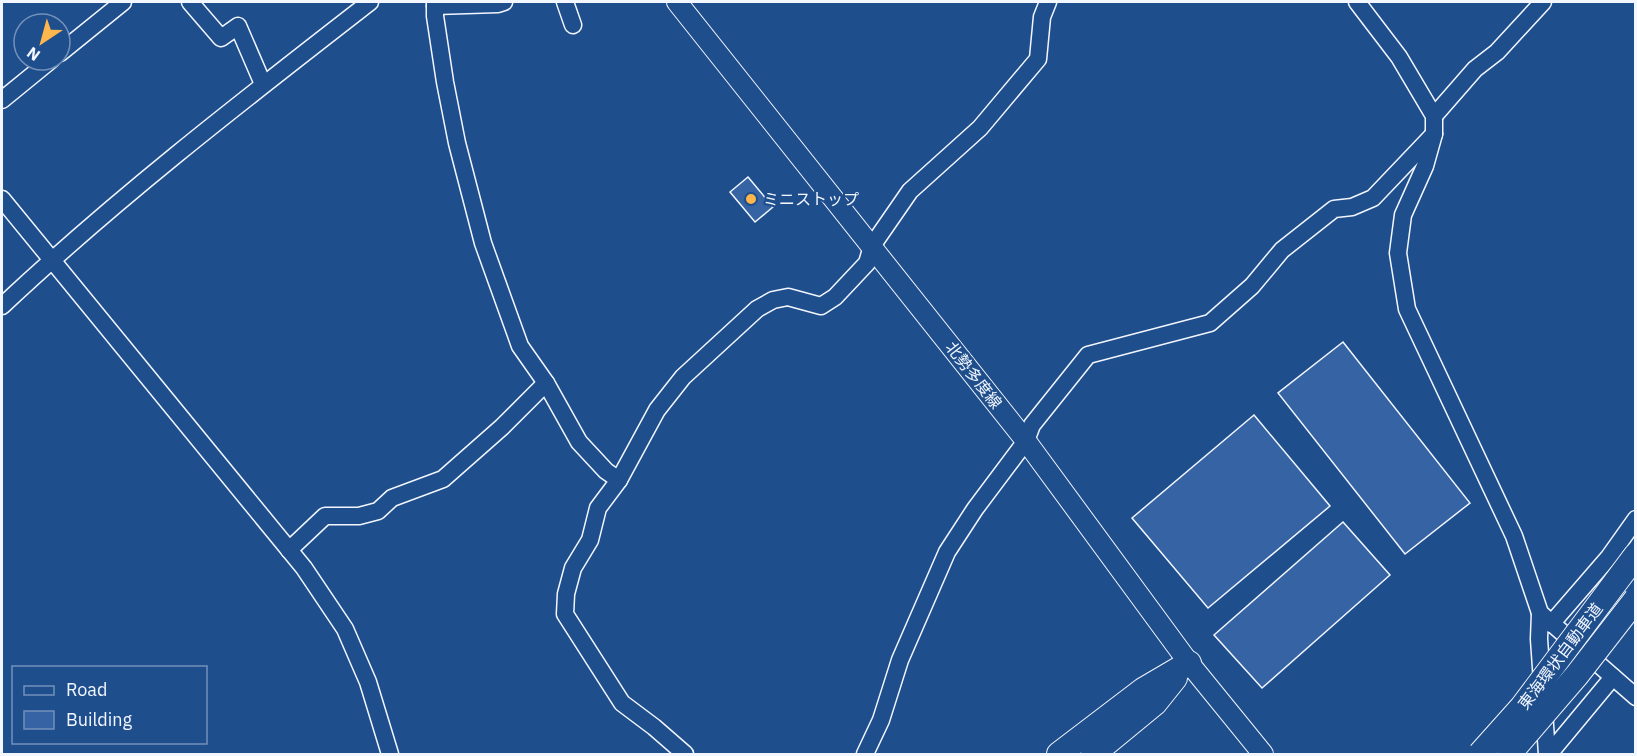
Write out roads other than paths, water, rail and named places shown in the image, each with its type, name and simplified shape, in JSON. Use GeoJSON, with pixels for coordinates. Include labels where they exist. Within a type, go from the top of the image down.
{"type":"FeatureCollection","features":[{"type":"Feature","properties":{"kind":"highway","name":"東海環状自動車道"},"geometry":{"type":"LineString","coordinates":[[1480,754],[1522,707],[1635,555]]}},
{"type":"Feature","properties":{"kind":"highway","name":"東海環状自動車道"},"geometry":{"type":"LineString","coordinates":[[1509,754],[1577,675],[1635,599]]}},
{"type":"Feature","properties":{"kind":"highway"},"geometry":{"type":"LineString","coordinates":[[1059,754],[1143,690],[1189,663]]}},
{"type":"Feature","properties":{"kind":"highway"},"geometry":{"type":"LineString","coordinates":[[1093,754],[1155,703],[1189,663]]}},
{"type":"Feature","properties":{"kind":"main road","name":"北勢多度線"},"geometry":{"type":"LineString","coordinates":[[677,2],[1026,441],[1189,663],[1263,754]]}},
{"type":"Feature","properties":{"kind":"street"},"geometry":{"type":"LineString","coordinates":[[72,43],[123,2]]}},
{"type":"Feature","properties":{"kind":"street"},"geometry":{"type":"LineString","coordinates":[[190,2],[221,38],[238,26],[263,84]]}},
{"type":"Feature","properties":{"kind":"street"},"geometry":{"type":"LineString","coordinates":[[2,306],[52,259],[263,84],[370,2]]}},
{"type":"Feature","properties":{"kind":"street"},"geometry":{"type":"LineString","coordinates":[[504,2],[498,4],[435,4],[445,82],[457,143],[483,243],[520,346],[546,383],[579,442],[606,471],[619,480]]}},
{"type":"Feature","properties":{"kind":"street"},"geometry":{"type":"LineString","coordinates":[[565,2],[573,25]]}},
{"type":"Feature","properties":{"kind":"street"},"geometry":{"type":"LineString","coordinates":[[685,754],[622,703],[565,614],[566,594],[573,568],[590,540],[598,508],[619,480],[657,410],[683,377],[757,309],[773,300],[788,297],[821,306],[836,297],[867,263],[872,246],[910,192],[980,128],[1038,59],[1042,17],[1048,2]]}},
{"type":"Feature","properties":{"kind":"street"},"geometry":{"type":"LineString","coordinates":[[1358,2],[1399,57],[1434,116],[1434,134],[1425,166],[1403,215],[1398,253],[1407,309],[1514,536],[1545,619],[1635,697]]}},
{"type":"Feature","properties":{"kind":"street"},"geometry":{"type":"LineString","coordinates":[[1434,116],[1475,69],[1497,52],[1543,2]]}},
{"type":"Feature","properties":{"kind":"street"},"geometry":{"type":"LineString","coordinates":[[2,100],[36,72]]}},
{"type":"Feature","properties":{"kind":"street"},"geometry":{"type":"LineString","coordinates":[[865,754],[881,720],[900,660],[947,552],[975,509],[1026,441],[1032,425],[1088,355],[1210,323],[1252,286],[1282,250],[1334,209],[1352,207],[1373,198],[1434,134]]}},
{"type":"Feature","properties":{"kind":"street"},"geometry":{"type":"LineString","coordinates":[[2,199],[304,568],[345,629],[368,682],[390,754]]}},
{"type":"Feature","properties":{"kind":"street"},"geometry":{"type":"LineString","coordinates":[[290,550],[325,516],[359,516],[378,511],[392,498],[443,479],[502,427],[546,383]]}},
{"type":"Feature","properties":{"kind":"street"},"geometry":{"type":"LineString","coordinates":[[1548,754],[1539,639],[1545,619],[1609,557],[1635,519]]}},
{"type":"Feature","properties":{"kind":"street"},"geometry":{"type":"LineString","coordinates":[[1548,754],[1613,677]]}},
{"type":"Feature","properties":{"kind":"place","name":"ミニストップ"},"geometry":{"type":"Point","coordinates":[751,199]}}]}
